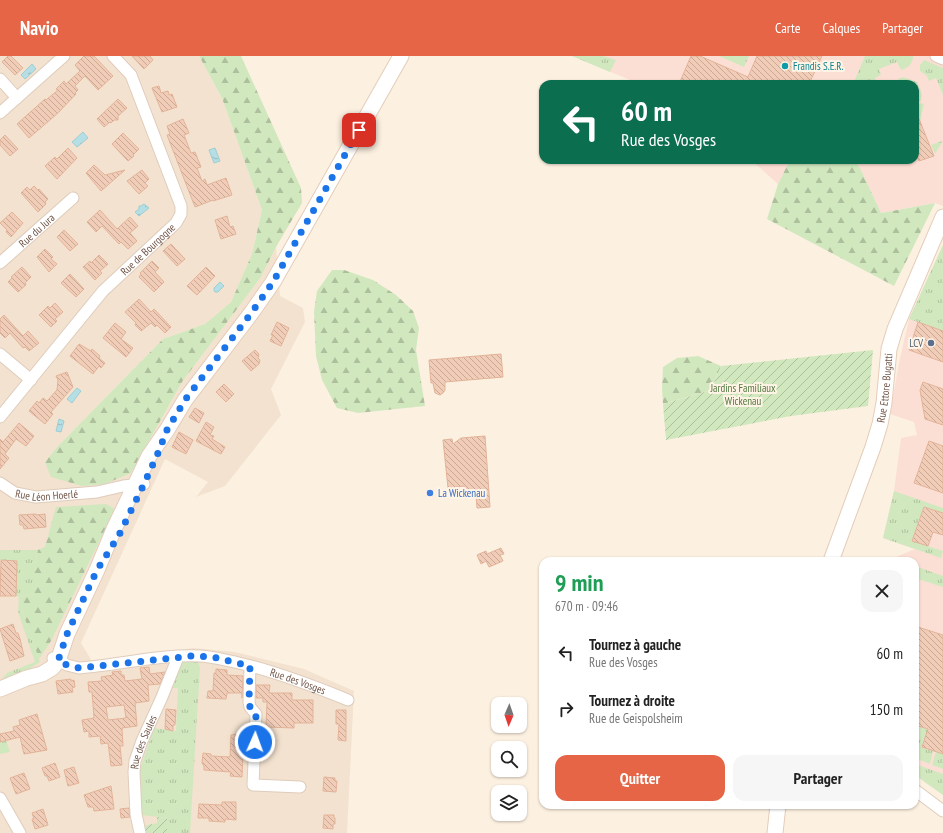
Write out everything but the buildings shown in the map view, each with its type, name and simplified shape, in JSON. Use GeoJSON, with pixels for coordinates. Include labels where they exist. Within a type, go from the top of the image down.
{"type":"FeatureCollection","features":[{"type":"Feature","properties":{"kind":"main road"},"geometry":{"type":"LineString","coordinates":[[0,689],[27,678],[55,659],[97,570],[119,535],[137,490],[158,453],[167,430],[185,400],[273,282],[401,56]]}},
{"type":"Feature","properties":{"kind":"main road","name":"Rue Ettore Bugatti"},"geometry":{"type":"LineString","coordinates":[[832,557],[880,424],[884,403],[889,353],[895,329],[943,217]]}},
{"type":"Feature","properties":{"kind":"main road"},"geometry":{"type":"LineString","coordinates":[[775,833],[778,809]]}},
{"type":"Feature","properties":{"kind":"street"},"geometry":{"type":"LineString","coordinates":[[0,113],[64,56]]}},
{"type":"Feature","properties":{"kind":"street","name":"Rue de Bourgogne"},"geometry":{"type":"LineString","coordinates":[[0,417],[103,290],[176,223],[182,212],[131,75],[113,56]]}},
{"type":"Feature","properties":{"kind":"street"},"geometry":{"type":"LineString","coordinates":[[936,56],[943,59]]}},
{"type":"Feature","properties":{"kind":"street"},"geometry":{"type":"LineString","coordinates":[[0,79],[17,98]]}},
{"type":"Feature","properties":{"kind":"street","name":"Rue du Jura"},"geometry":{"type":"LineString","coordinates":[[0,263],[73,198]]}},
{"type":"Feature","properties":{"kind":"street"},"geometry":{"type":"LineString","coordinates":[[0,354],[31,380]]}},
{"type":"Feature","properties":{"kind":"street","name":"Rue Léon Hoerlé"},"geometry":{"type":"LineString","coordinates":[[0,484],[15,493],[31,497],[97,492],[123,486],[137,490]]}},
{"type":"Feature","properties":{"kind":"street","name":"Rue des Vosges"},"geometry":{"type":"LineString","coordinates":[[55,659],[67,665],[79,668],[178,657],[213,657],[292,678],[348,700]]}},
{"type":"Feature","properties":{"kind":"street","name":"Rue des Saules"},"geometry":{"type":"LineString","coordinates":[[140,833],[136,814],[134,778],[135,761],[178,657]]}},
{"type":"Feature","properties":{"kind":"street"},"geometry":{"type":"LineString","coordinates":[[250,666],[249,702],[250,707],[256,714],[254,785],[300,787]]}},
{"type":"Feature","properties":{"kind":"street"},"geometry":{"type":"LineString","coordinates":[[919,793],[943,811]]}},
{"type":"Feature","properties":{"kind":"street"},"geometry":{"type":"LineString","coordinates":[[0,798],[20,833]]}},
{"type":"Feature","properties":{"kind":"shaded area"},"geometry":{"type":"Polygon","coordinates":[[[0,56],[199,56],[222,98],[262,210],[252,254],[231,302],[205,324],[163,339],[57,447],[45,462],[131,473],[182,382],[261,277],[276,247],[280,296],[303,308],[305,322],[271,389],[281,415],[225,486],[196,497],[208,482],[165,459],[81,643],[93,663],[193,648],[235,652],[304,669],[354,691],[347,833],[0,833],[0,56]]]}},
{"type":"Feature","properties":{"kind":"shaded area"},"geometry":{"type":"Polygon","coordinates":[[[572,56],[943,56],[943,206],[935,203],[881,213],[857,164],[919,164],[919,80],[630,80],[572,56]]]}},
{"type":"Feature","properties":{"kind":"shaded area"},"geometry":{"type":"Polygon","coordinates":[[[756,164],[788,164],[778,184],[756,164]]]}},
{"type":"Feature","properties":{"kind":"shaded area"},"geometry":{"type":"Polygon","coordinates":[[[943,245],[943,795],[919,778],[919,557],[896,557],[915,549],[883,538],[894,491],[901,438],[917,435],[914,422],[890,414],[909,319],[943,245]]]}},
{"type":"Feature","properties":{"kind":"green space"},"geometry":{"type":"Polygon","coordinates":[[[199,56],[241,56],[301,188],[302,203],[276,247],[261,277],[182,382],[131,473],[105,484],[82,486],[51,477],[45,462],[57,447],[163,339],[205,324],[231,302],[252,254],[262,210],[222,98],[199,56]]]}},
{"type":"Feature","properties":{"kind":"green space"},"geometry":{"type":"Polygon","coordinates":[[[572,56],[603,56],[616,60],[610,72],[572,56]]]}},
{"type":"Feature","properties":{"kind":"green space"},"geometry":{"type":"Polygon","coordinates":[[[719,56],[749,56],[744,67],[719,56]]]}},
{"type":"Feature","properties":{"kind":"green space"},"geometry":{"type":"Polygon","coordinates":[[[865,56],[913,56],[911,63],[904,69],[901,70],[897,62],[879,69],[881,75],[875,78],[876,80],[855,80],[865,56]]]}},
{"type":"Feature","properties":{"kind":"green space"},"geometry":{"type":"Polygon","coordinates":[[[924,60],[943,68],[943,95],[936,78],[929,81],[927,76],[920,71],[920,65],[924,60]]]}},
{"type":"Feature","properties":{"kind":"green space"},"geometry":{"type":"Polygon","coordinates":[[[903,77],[911,80],[898,80],[903,77]]]}},
{"type":"Feature","properties":{"kind":"green space"},"geometry":{"type":"Polygon","coordinates":[[[919,87],[922,95],[921,100],[919,101],[919,87]]]}},
{"type":"Feature","properties":{"kind":"green space"},"geometry":{"type":"Polygon","coordinates":[[[922,103],[924,105],[920,120],[919,117],[919,104],[922,103]]]}},
{"type":"Feature","properties":{"kind":"green space"},"geometry":{"type":"Polygon","coordinates":[[[942,142],[935,154],[931,145],[942,142]]]}},
{"type":"Feature","properties":{"kind":"green space"},"geometry":{"type":"Polygon","coordinates":[[[788,164],[857,164],[881,213],[935,203],[894,286],[767,219],[778,184],[788,164]]]}},
{"type":"Feature","properties":{"kind":"green space"},"geometry":{"type":"Polygon","coordinates":[[[943,245],[943,331],[909,319],[943,245]]]}},
{"type":"Feature","properties":{"kind":"green space"},"geometry":{"type":"Polygon","coordinates":[[[332,270],[344,270],[373,280],[396,295],[413,311],[419,328],[416,350],[425,406],[358,413],[337,408],[322,380],[316,356],[314,312],[317,291],[332,270]]]}},
{"type":"Feature","properties":{"kind":"green space","name":"Jardins Familiaux Wickenau"},"geometry":{"type":"Polygon","coordinates":[[[873,350],[868,406],[791,416],[666,440],[663,404],[711,390],[721,366],[873,350]]]}},
{"type":"Feature","properties":{"kind":"green space"},"geometry":{"type":"Polygon","coordinates":[[[698,356],[721,366],[711,390],[663,404],[663,367],[677,358],[698,356]]]}},
{"type":"Feature","properties":{"kind":"green space"},"geometry":{"type":"Polygon","coordinates":[[[894,491],[943,508],[943,513],[924,507],[912,541],[943,551],[941,558],[883,538],[894,491]]]}},
{"type":"Feature","properties":{"kind":"green space"},"geometry":{"type":"Polygon","coordinates":[[[106,504],[115,509],[51,641],[39,659],[22,610],[18,612],[19,597],[34,594],[34,570],[38,550],[45,547],[56,507],[106,504]]]}},
{"type":"Feature","properties":{"kind":"green space"},"geometry":{"type":"Polygon","coordinates":[[[0,550],[38,550],[34,570],[34,594],[19,597],[16,596],[17,561],[0,560],[0,550]]]}},
{"type":"Feature","properties":{"kind":"green space"},"geometry":{"type":"Polygon","coordinates":[[[919,567],[943,576],[943,587],[919,579],[919,567]]]}},
{"type":"Feature","properties":{"kind":"green space"},"geometry":{"type":"Polygon","coordinates":[[[22,610],[40,662],[27,670],[1,680],[7,673],[35,662],[18,612],[22,610]]]}},
{"type":"Feature","properties":{"kind":"green space"},"geometry":{"type":"Polygon","coordinates":[[[196,661],[200,667],[190,833],[167,833],[167,818],[141,815],[140,769],[154,728],[176,731],[178,688],[172,688],[181,662],[196,661]]]}},
{"type":"Feature","properties":{"kind":"green space"},"geometry":{"type":"Polygon","coordinates":[[[919,726],[928,729],[922,747],[933,751],[930,764],[919,760],[919,726]]]}},
{"type":"Feature","properties":{"kind":"green space"},"geometry":{"type":"Polygon","coordinates":[[[6,740],[10,752],[0,754],[0,742],[6,740]]]}},
{"type":"Feature","properties":{"kind":"green space"},"geometry":{"type":"Polygon","coordinates":[[[936,752],[943,754],[943,769],[932,765],[936,752]]]}},
{"type":"Feature","properties":{"kind":"green space"},"geometry":{"type":"Polygon","coordinates":[[[919,765],[943,774],[943,795],[919,778],[919,765]]]}},
{"type":"Feature","properties":{"kind":"green space"},"geometry":{"type":"Polygon","coordinates":[[[157,817],[167,818],[167,833],[146,833],[143,826],[157,823],[157,817]]]}},
{"type":"Feature","properties":{"kind":"water"},"geometry":{"type":"Polygon","coordinates":[[[32,64],[36,69],[25,79],[21,75],[32,64]]]}},
{"type":"Feature","properties":{"kind":"water"},"geometry":{"type":"Polygon","coordinates":[[[83,132],[88,138],[77,147],[72,142],[83,132]]]}},
{"type":"Feature","properties":{"kind":"water"},"geometry":{"type":"Polygon","coordinates":[[[215,148],[220,161],[214,163],[209,150],[215,148]]]}},
{"type":"Feature","properties":{"kind":"water"},"geometry":{"type":"Polygon","coordinates":[[[144,204],[149,208],[139,216],[135,212],[139,209],[139,206],[144,204]]]}},
{"type":"Feature","properties":{"kind":"water"},"geometry":{"type":"Polygon","coordinates":[[[220,282],[224,286],[218,292],[215,292],[214,288],[220,282]]]}},
{"type":"Feature","properties":{"kind":"water"},"geometry":{"type":"Polygon","coordinates":[[[77,388],[81,391],[72,403],[67,399],[77,388]]]}},
{"type":"Feature","properties":{"kind":"water"},"geometry":{"type":"Polygon","coordinates":[[[59,419],[64,421],[61,432],[56,431],[59,419]]]}},
{"type":"Feature","properties":{"kind":"place","name":"Frandis S.E.R."},"geometry":{"type":"Point","coordinates":[785,66]}},
{"type":"Feature","properties":{"kind":"place","name":"LCV"},"geometry":{"type":"Point","coordinates":[931,343]}},
{"type":"Feature","properties":{"kind":"place","name":"La Wickenau"},"geometry":{"type":"Point","coordinates":[430,493]}},
{"type":"Feature","properties":{"kind":"route"},"geometry":{"type":"LineString","coordinates":[[255,742],[256,714],[250,707],[249,702],[250,666],[213,657],[201,656],[79,668],[58,661],[67,634],[97,570],[107,557],[119,535],[144,484],[167,430],[180,407],[273,282],[359,130]]}}]}
